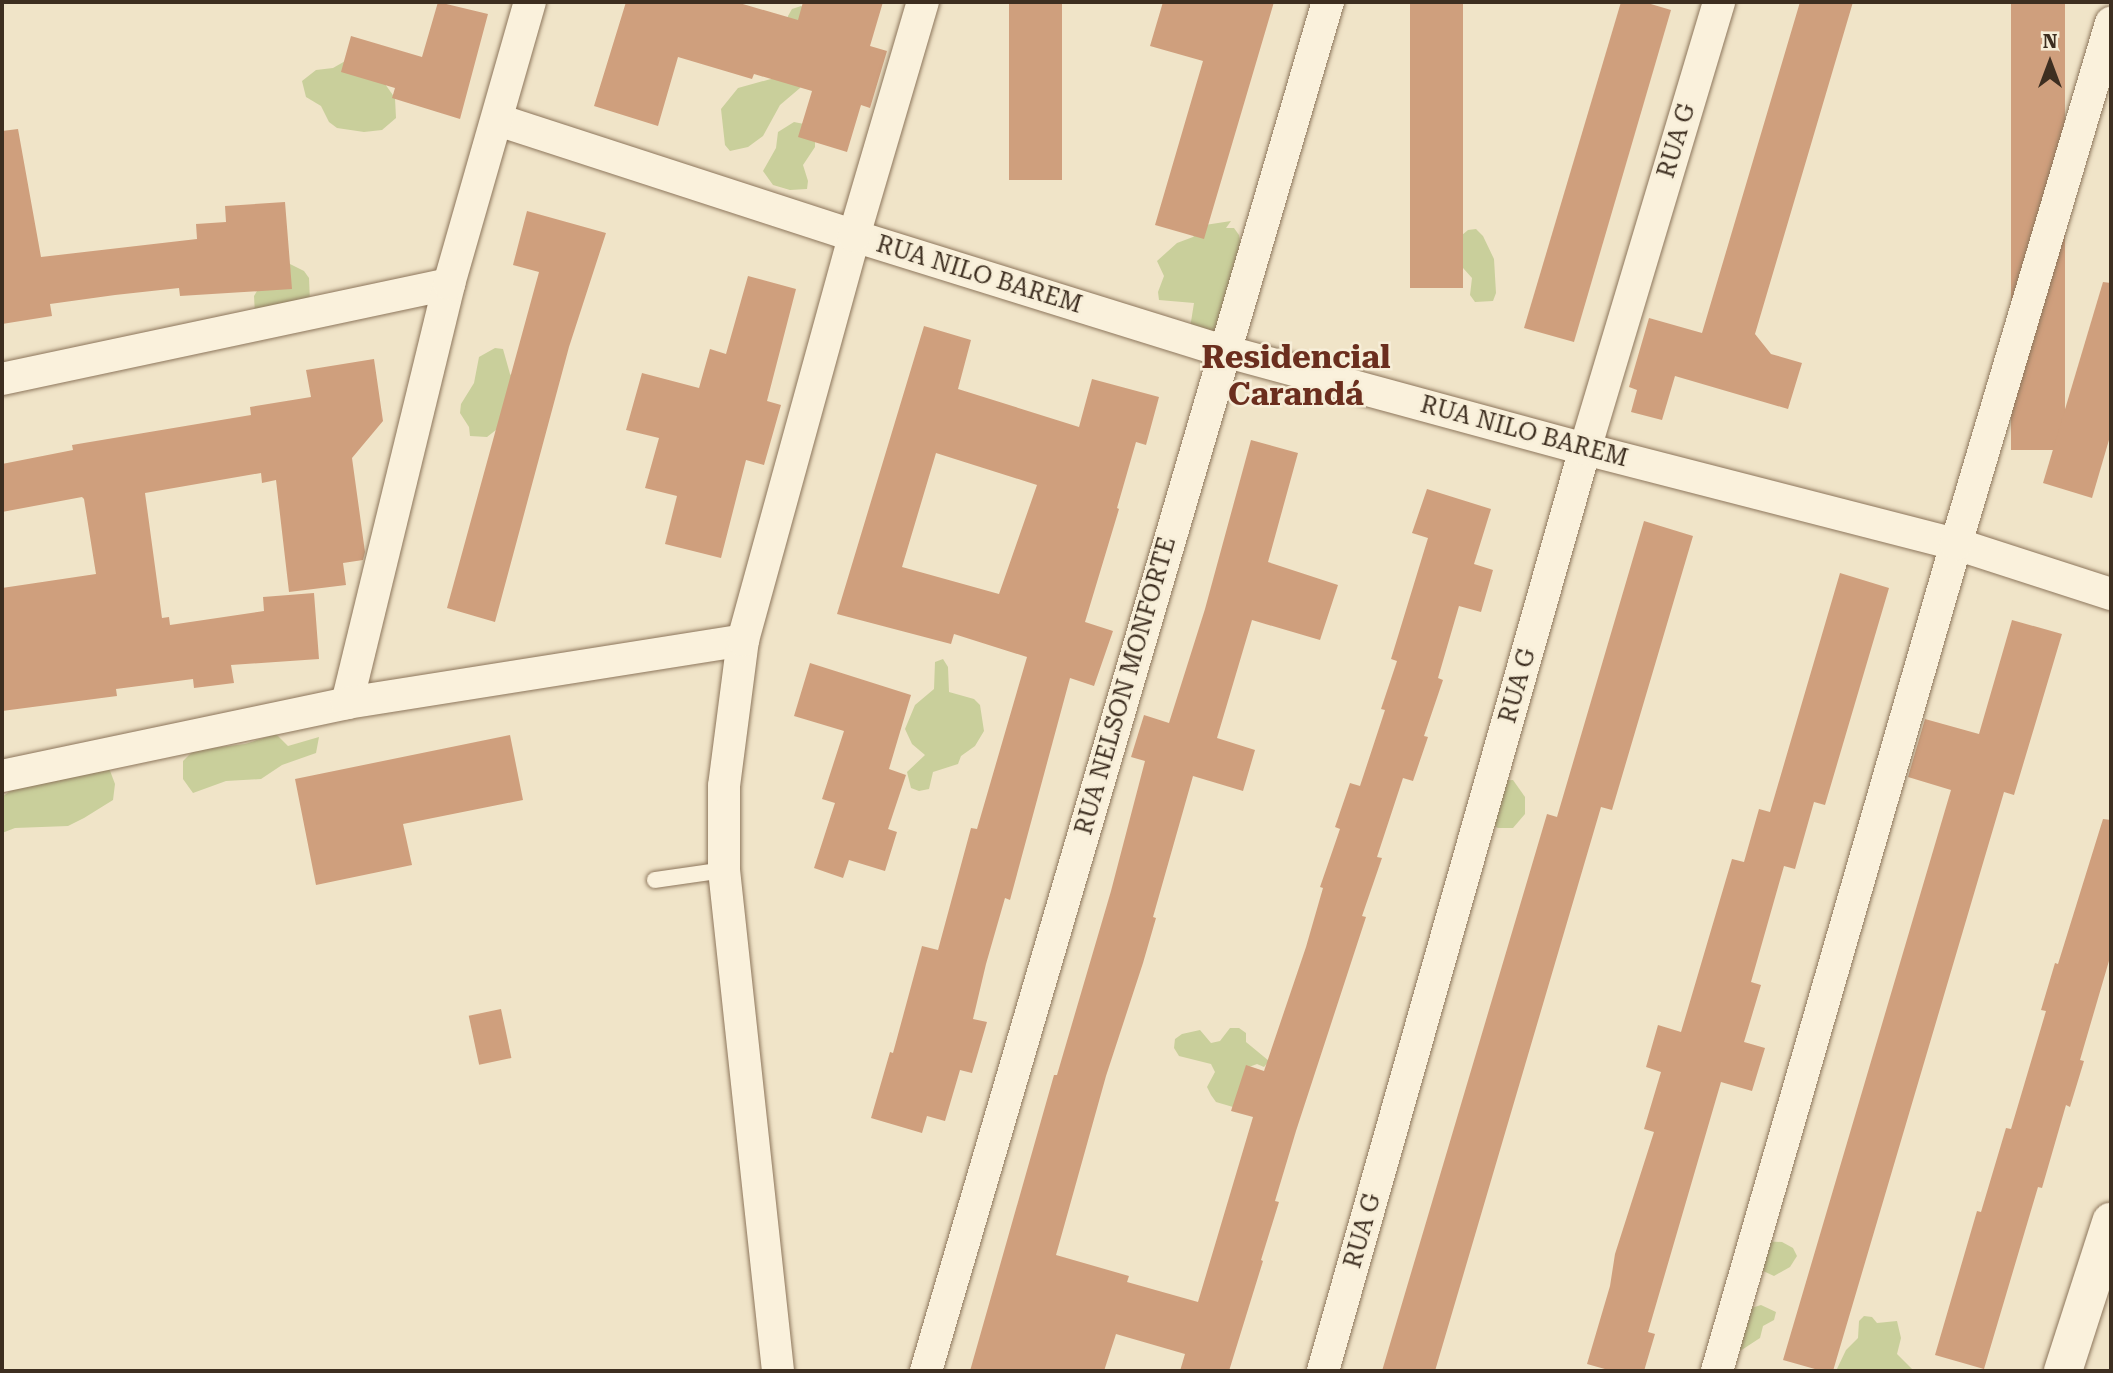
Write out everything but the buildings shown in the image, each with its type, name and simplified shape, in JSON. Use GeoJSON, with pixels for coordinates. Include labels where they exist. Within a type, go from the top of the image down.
{"type":"FeatureCollection","features":[{"type":"Feature","properties":{"kind":"street"},"geometry":{"type":"LineString","coordinates":[[347,703],[449,284],[530,2]]}},
{"type":"Feature","properties":{"kind":"street"},"geometry":{"type":"LineString","coordinates":[[778,1371],[724,870],[724,786],[743,640],[853,236],[923,2]]}},
{"type":"Feature","properties":{"kind":"street","name":"RUA NELSON MONFORTE"},"geometry":{"type":"LineString","coordinates":[[926,1371],[1328,2]]}},
{"type":"Feature","properties":{"kind":"street","name":"RUA G"},"geometry":{"type":"LineString","coordinates":[[1323,1371],[1585,449],[1719,2]]}},
{"type":"Feature","properties":{"kind":"street"},"geometry":{"type":"LineString","coordinates":[[1717,1371],[1956,544],[2111,23]]}},
{"type":"Feature","properties":{"kind":"street","name":"RUA NILO BAREM"},"geometry":{"type":"LineString","coordinates":[[498,120],[853,236],[1224,351],[1585,449],[1956,544],[2111,594]]}},
{"type":"Feature","properties":{"kind":"street"},"geometry":{"type":"LineString","coordinates":[[2,379],[449,284]]}},
{"type":"Feature","properties":{"kind":"street"},"geometry":{"type":"LineString","coordinates":[[2,776],[347,703],[743,640]]}},
{"type":"Feature","properties":{"kind":"street"},"geometry":{"type":"LineString","coordinates":[[2063,1371],[2111,1222]]}},
{"type":"Feature","properties":{"kind":"lane"},"geometry":{"type":"LineString","coordinates":[[655,880],[724,870]]}},
{"type":"Feature","properties":{"kind":"green space"},"geometry":{"type":"Polygon","coordinates":[[[801,6],[809,11],[804,80],[800,88],[780,105],[763,136],[748,147],[730,151],[725,145],[721,109],[738,88],[778,77],[788,16],[792,9],[801,6]]]}},
{"type":"Feature","properties":{"kind":"green space"},"geometry":{"type":"Polygon","coordinates":[[[347,60],[385,84],[395,98],[396,118],[382,130],[364,132],[337,128],[329,122],[321,106],[306,97],[302,81],[316,70],[333,68],[347,60]]]}},
{"type":"Feature","properties":{"kind":"green space"},"geometry":{"type":"Polygon","coordinates":[[[794,122],[809,125],[815,132],[815,147],[803,165],[808,181],[807,189],[790,190],[773,185],[763,171],[776,148],[778,132],[794,122]]]}},
{"type":"Feature","properties":{"kind":"green space"},"geometry":{"type":"Polygon","coordinates":[[[1231,221],[1226,228],[1234,228],[1239,235],[1242,252],[1226,334],[1190,328],[1194,303],[1159,300],[1158,292],[1164,276],[1157,261],[1177,243],[1193,237],[1205,225],[1231,221]]]}},
{"type":"Feature","properties":{"kind":"green space"},"geometry":{"type":"Polygon","coordinates":[[[1476,229],[1483,236],[1494,259],[1496,293],[1493,301],[1475,302],[1470,295],[1472,278],[1455,259],[1455,241],[1468,230],[1476,229]]]}},
{"type":"Feature","properties":{"kind":"green space"},"geometry":{"type":"Polygon","coordinates":[[[288,263],[304,271],[309,278],[310,302],[255,314],[254,296],[272,266],[288,263]]]}},
{"type":"Feature","properties":{"kind":"green space"},"geometry":{"type":"Polygon","coordinates":[[[495,348],[503,349],[510,374],[516,381],[501,426],[487,437],[470,436],[469,427],[460,413],[461,404],[474,383],[479,357],[495,348]]]}},
{"type":"Feature","properties":{"kind":"green space"},"geometry":{"type":"Polygon","coordinates":[[[943,659],[948,667],[949,692],[974,699],[980,705],[984,731],[975,746],[961,756],[958,764],[933,772],[929,789],[919,791],[911,788],[907,772],[925,755],[912,744],[905,729],[915,705],[934,689],[935,662],[943,659]]]}},
{"type":"Feature","properties":{"kind":"green space"},"geometry":{"type":"Polygon","coordinates":[[[276,734],[288,746],[319,737],[316,753],[282,765],[261,779],[226,781],[193,793],[183,779],[183,761],[194,750],[245,744],[276,734]]]}},
{"type":"Feature","properties":{"kind":"green space"},"geometry":{"type":"Polygon","coordinates":[[[109,768],[115,784],[113,800],[84,818],[68,826],[15,828],[2,833],[2,797],[27,779],[109,768]]]}},
{"type":"Feature","properties":{"kind":"green space"},"geometry":{"type":"Polygon","coordinates":[[[1513,780],[1525,797],[1525,814],[1513,828],[1498,828],[1494,826],[1499,781],[1513,780]]]}},
{"type":"Feature","properties":{"kind":"green space"},"geometry":{"type":"Polygon","coordinates":[[[1230,1028],[1239,1028],[1246,1033],[1246,1042],[1269,1061],[1264,1067],[1257,1064],[1249,1067],[1233,1107],[1216,1102],[1211,1095],[1207,1087],[1215,1072],[1211,1064],[1179,1056],[1174,1048],[1175,1039],[1182,1034],[1200,1030],[1211,1043],[1220,1041],[1230,1028]]]}},
{"type":"Feature","properties":{"kind":"green space"},"geometry":{"type":"Polygon","coordinates":[[[1761,1241],[1782,1242],[1793,1248],[1797,1256],[1790,1267],[1774,1276],[1761,1270],[1761,1241]]]}},
{"type":"Feature","properties":{"kind":"green space"},"geometry":{"type":"Polygon","coordinates":[[[1761,1305],[1776,1312],[1774,1320],[1763,1326],[1760,1338],[1737,1353],[1745,1310],[1761,1305]]]}},
{"type":"Feature","properties":{"kind":"green space"},"geometry":{"type":"Polygon","coordinates":[[[1864,1316],[1872,1317],[1877,1323],[1897,1321],[1901,1338],[1897,1354],[1914,1371],[1836,1371],[1846,1350],[1858,1338],[1859,1321],[1864,1316]]]}},
{"type":"Feature","properties":{"kind":"district","name":"Residencial Carandá"},"geometry":{"type":"Point","coordinates":[1296,376]}}]}
